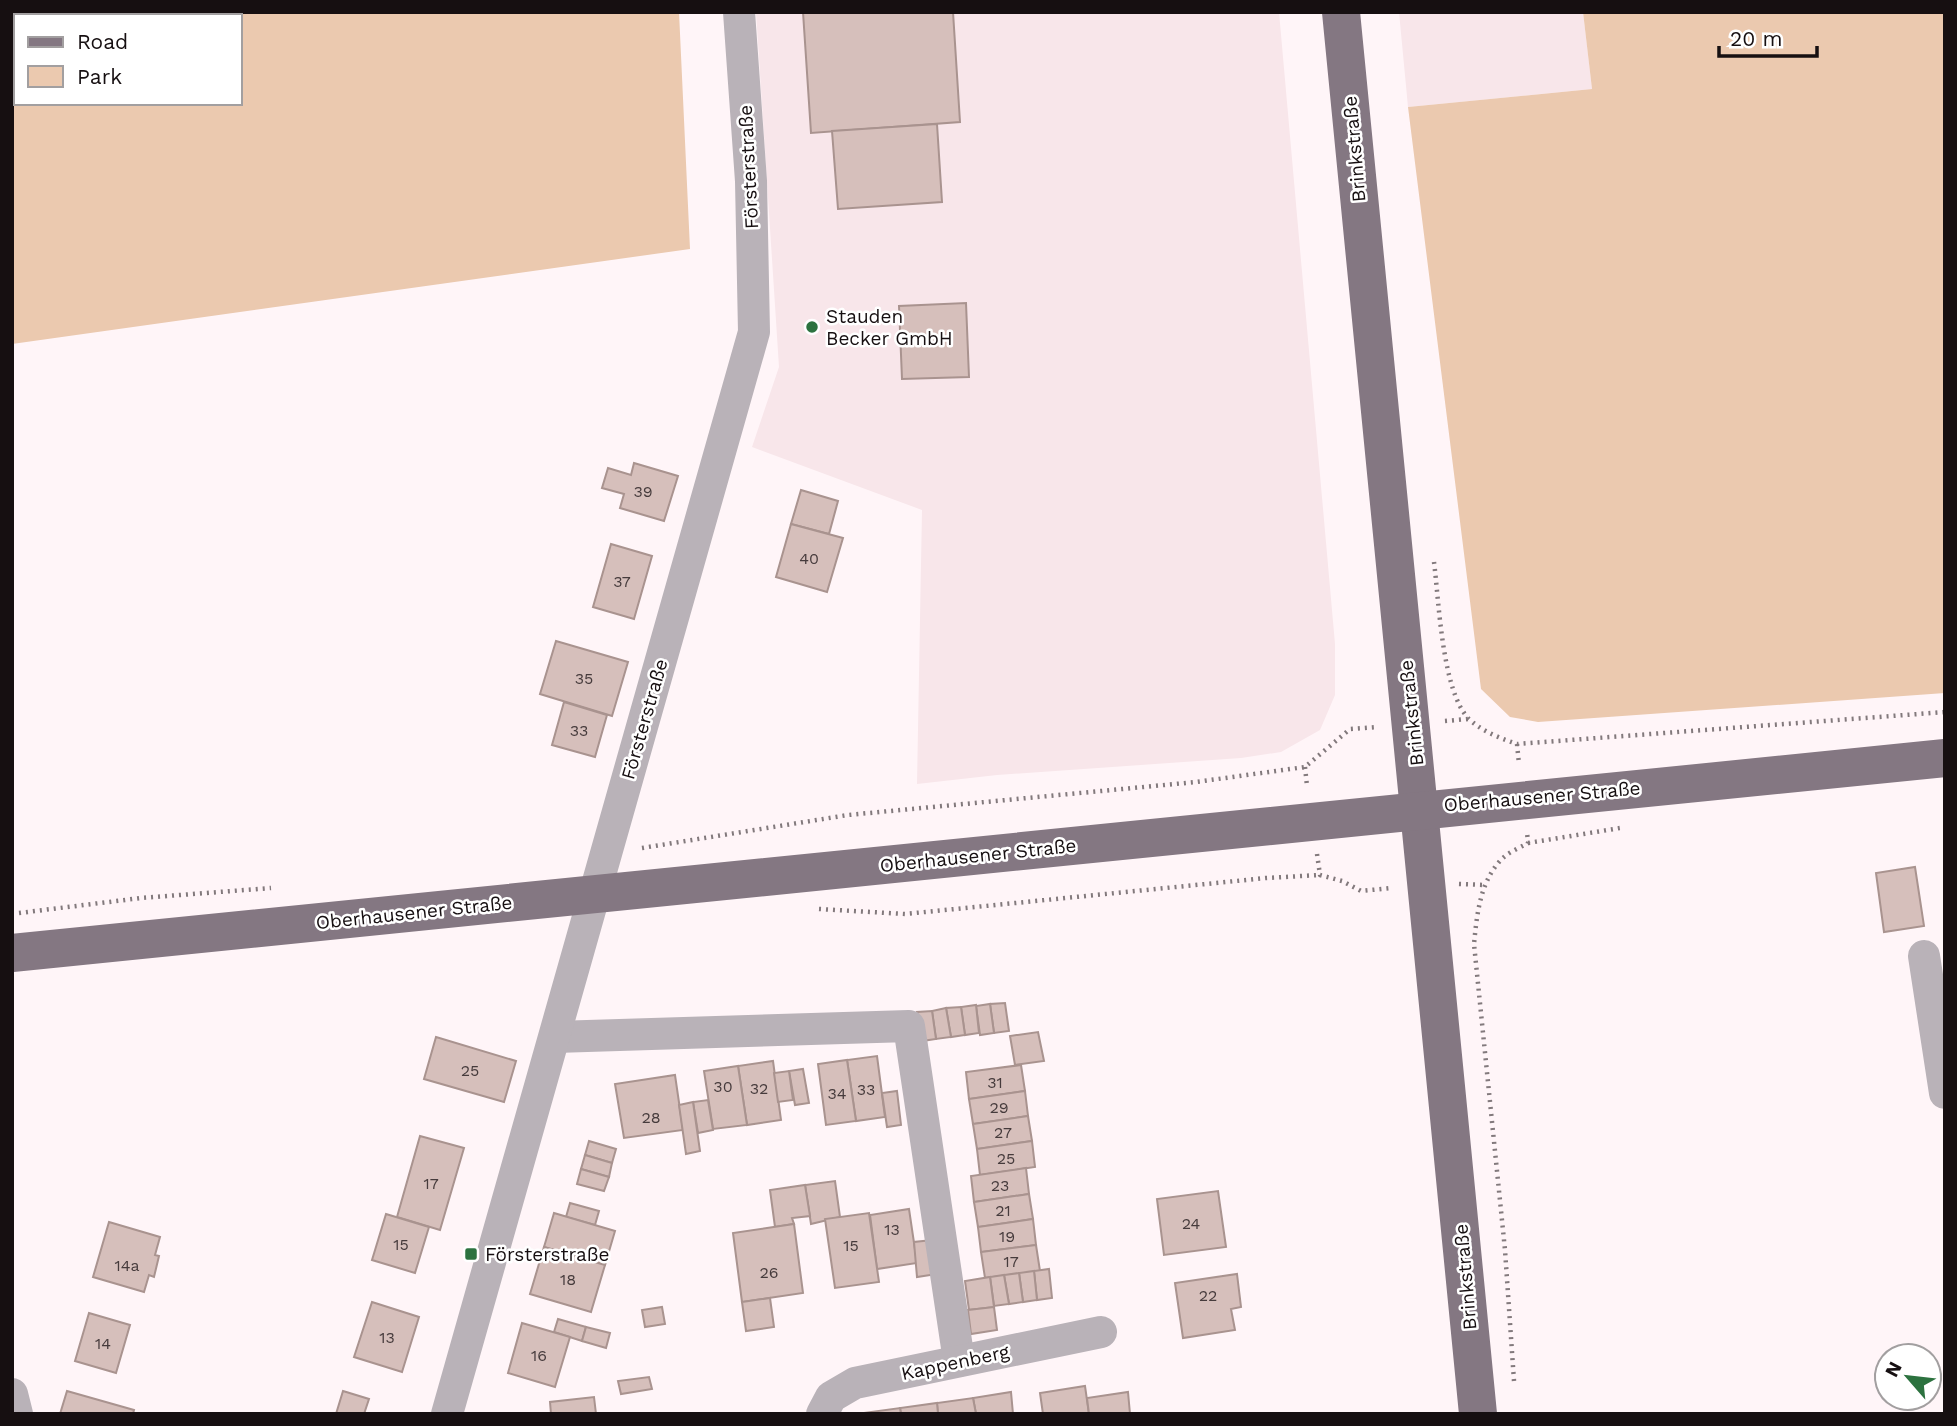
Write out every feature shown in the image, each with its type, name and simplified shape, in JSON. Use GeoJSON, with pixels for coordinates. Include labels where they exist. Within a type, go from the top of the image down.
{"type":"FeatureCollection","features":[{"type":"Feature","properties":{"kind":"main road","name":"Brinkstraße"},"geometry":{"type":"LineString","coordinates":[[1341,12],[1478,1414]]}},
{"type":"Feature","properties":{"kind":"main road","name":"Oberhausener Straße"},"geometry":{"type":"LineString","coordinates":[[12,953],[1420,808],[1945,758]]}},
{"type":"Feature","properties":{"kind":"street","name":"Försterstraße"},"geometry":{"type":"LineString","coordinates":[[447,1414],[754,332],[751,181],[739,12]]}},
{"type":"Feature","properties":{"kind":"street"},"geometry":{"type":"LineString","coordinates":[[1924,956],[1945,1093]]}},
{"type":"Feature","properties":{"kind":"street"},"geometry":{"type":"LineString","coordinates":[[555,1037],[909,1026],[959,1361]]}},
{"type":"Feature","properties":{"kind":"street","name":"Kappenberg"},"geometry":{"type":"LineString","coordinates":[[822,1414],[831,1397],[855,1383],[1101,1332]]}},
{"type":"Feature","properties":{"kind":"street"},"geometry":{"type":"LineString","coordinates":[[12,1394],[17,1414]]}},
{"type":"Feature","properties":{"kind":"path"},"geometry":{"type":"LineString","coordinates":[[1434,561],[1445,657],[1457,700],[1468,719],[1489,733],[1517,744],[1945,712]]}},
{"type":"Feature","properties":{"kind":"path"},"geometry":{"type":"LineString","coordinates":[[606,853],[848,816],[1196,782],[1305,766],[1350,729],[1468,719]]}},
{"type":"Feature","properties":{"kind":"path"},"geometry":{"type":"LineString","coordinates":[[1514,1387],[1505,1250],[1474,944],[1478,909],[1485,885],[1504,858],[1528,843],[1517,744]]}},
{"type":"Feature","properties":{"kind":"path"},"geometry":{"type":"LineString","coordinates":[[1305,766],[1320,875]]}},
{"type":"Feature","properties":{"kind":"path"},"geometry":{"type":"LineString","coordinates":[[806,908],[905,914],[1320,875],[1342,881],[1361,891],[1427,883],[1485,885]]}},
{"type":"Feature","properties":{"kind":"shaded area","name":"Stauden Becker GmbH"},"geometry":{"type":"Polygon","coordinates":[[[756,12],[1279,12],[1335,644],[1335,695],[1320,730],[1281,752],[1241,758],[997,775],[917,784],[922,510],[752,447],[779,367],[756,12]]]}},
{"type":"Feature","properties":{"kind":"shaded area"},"geometry":{"type":"Polygon","coordinates":[[[1399,12],[1583,12],[1592,89],[1408,107],[1399,12]]]}},
{"type":"Feature","properties":{"kind":"green space"},"geometry":{"type":"Polygon","coordinates":[[[12,12],[679,12],[690,249],[12,344],[12,12]]]}},
{"type":"Feature","properties":{"kind":"green space"},"geometry":{"type":"Polygon","coordinates":[[[1583,12],[1945,12],[1945,693],[1538,722],[1510,717],[1481,689],[1408,107],[1592,89],[1583,12]]]}},
{"type":"Feature","properties":{"kind":"building"},"geometry":{"type":"Polygon","coordinates":[[[803,12],[953,12],[960,122],[811,133],[803,12]]]}},
{"type":"Feature","properties":{"kind":"building"},"geometry":{"type":"Polygon","coordinates":[[[937,124],[942,202],[838,209],[832,131],[937,124]]]}},
{"type":"Feature","properties":{"kind":"building"},"geometry":{"type":"Polygon","coordinates":[[[966,303],[969,377],[902,379],[899,306],[966,303]]]}},
{"type":"Feature","properties":{"kind":"building"},"geometry":{"type":"Polygon","coordinates":[[[634,463],[678,476],[664,521],[620,508],[624,494],[602,488],[608,468],[631,475],[634,463]]]}},
{"type":"Feature","properties":{"kind":"building"},"geometry":{"type":"Polygon","coordinates":[[[801,490],[838,501],[829,534],[791,524],[801,490]]]}},
{"type":"Feature","properties":{"kind":"building"},"geometry":{"type":"Polygon","coordinates":[[[791,524],[843,538],[827,592],[776,577],[791,524]]]}},
{"type":"Feature","properties":{"kind":"building"},"geometry":{"type":"Polygon","coordinates":[[[611,544],[652,556],[634,619],[593,607],[611,544]]]}},
{"type":"Feature","properties":{"kind":"building"},"geometry":{"type":"Polygon","coordinates":[[[556,641],[628,662],[612,716],[540,694],[556,641]]]}},
{"type":"Feature","properties":{"kind":"building"},"geometry":{"type":"Polygon","coordinates":[[[564,702],[607,715],[595,757],[552,745],[564,702]]]}},
{"type":"Feature","properties":{"kind":"building"},"geometry":{"type":"Polygon","coordinates":[[[1915,867],[1924,926],[1884,932],[1876,873],[1915,867]]]}},
{"type":"Feature","properties":{"kind":"building"},"geometry":{"type":"Polygon","coordinates":[[[1005,1003],[1009,1031],[994,1033],[990,1004],[1005,1003]]]}},
{"type":"Feature","properties":{"kind":"building"},"geometry":{"type":"Polygon","coordinates":[[[990,1004],[994,1033],[980,1035],[976,1006],[990,1004]]]}},
{"type":"Feature","properties":{"kind":"building"},"geometry":{"type":"Polygon","coordinates":[[[976,1005],[979,1033],[965,1035],[961,1007],[976,1005]]]}},
{"type":"Feature","properties":{"kind":"building"},"geometry":{"type":"Polygon","coordinates":[[[961,1007],[965,1035],[951,1037],[946,1008],[961,1007]]]}},
{"type":"Feature","properties":{"kind":"building"},"geometry":{"type":"Polygon","coordinates":[[[946,1008],[951,1037],[936,1039],[932,1011],[946,1008]]]}},
{"type":"Feature","properties":{"kind":"building"},"geometry":{"type":"Polygon","coordinates":[[[932,1011],[936,1039],[922,1041],[917,1012],[932,1011]]]}},
{"type":"Feature","properties":{"kind":"building"},"geometry":{"type":"Polygon","coordinates":[[[1038,1032],[1044,1061],[1015,1065],[1010,1036],[1038,1032]]]}},
{"type":"Feature","properties":{"kind":"building"},"geometry":{"type":"Polygon","coordinates":[[[436,1037],[516,1061],[504,1102],[424,1079],[436,1037]]]}},
{"type":"Feature","properties":{"kind":"building"},"geometry":{"type":"Polygon","coordinates":[[[877,1056],[885,1117],[856,1121],[847,1060],[877,1056]]]}},
{"type":"Feature","properties":{"kind":"building"},"geometry":{"type":"Polygon","coordinates":[[[847,1060],[856,1121],[826,1125],[818,1064],[847,1060]]]}},
{"type":"Feature","properties":{"kind":"building"},"geometry":{"type":"Polygon","coordinates":[[[773,1061],[781,1120],[747,1125],[738,1066],[773,1061]]]}},
{"type":"Feature","properties":{"kind":"building"},"geometry":{"type":"Polygon","coordinates":[[[1021,1065],[1025,1091],[969,1099],[966,1072],[1021,1065]]]}},
{"type":"Feature","properties":{"kind":"building"},"geometry":{"type":"Polygon","coordinates":[[[738,1066],[747,1125],[713,1129],[704,1071],[738,1066]]]}},
{"type":"Feature","properties":{"kind":"building"},"geometry":{"type":"Polygon","coordinates":[[[803,1069],[809,1103],[795,1105],[789,1071],[803,1069]]]}},
{"type":"Feature","properties":{"kind":"building"},"geometry":{"type":"Polygon","coordinates":[[[789,1071],[793,1100],[778,1102],[774,1073],[789,1071]]]}},
{"type":"Feature","properties":{"kind":"building"},"geometry":{"type":"Polygon","coordinates":[[[675,1075],[683,1130],[624,1138],[615,1084],[675,1075]]]}},
{"type":"Feature","properties":{"kind":"building"},"geometry":{"type":"Polygon","coordinates":[[[897,1091],[901,1125],[887,1127],[882,1093],[897,1091]]]}},
{"type":"Feature","properties":{"kind":"building"},"geometry":{"type":"Polygon","coordinates":[[[1025,1091],[1028,1116],[973,1124],[969,1099],[1025,1091]]]}},
{"type":"Feature","properties":{"kind":"building"},"geometry":{"type":"Polygon","coordinates":[[[708,1100],[713,1130],[698,1133],[693,1102],[708,1100]]]}},
{"type":"Feature","properties":{"kind":"building"},"geometry":{"type":"Polygon","coordinates":[[[693,1102],[700,1151],[686,1154],[679,1105],[693,1102]]]}},
{"type":"Feature","properties":{"kind":"building"},"geometry":{"type":"Polygon","coordinates":[[[1028,1116],[1032,1141],[977,1149],[973,1124],[1028,1116]]]}},
{"type":"Feature","properties":{"kind":"building"},"geometry":{"type":"Polygon","coordinates":[[[420,1136],[464,1148],[440,1230],[397,1217],[420,1136]]]}},
{"type":"Feature","properties":{"kind":"building"},"geometry":{"type":"Polygon","coordinates":[[[589,1141],[616,1149],[612,1163],[585,1155],[589,1141]]]}},
{"type":"Feature","properties":{"kind":"building"},"geometry":{"type":"Polygon","coordinates":[[[1032,1141],[1035,1167],[980,1175],[977,1149],[1032,1141]]]}},
{"type":"Feature","properties":{"kind":"building"},"geometry":{"type":"Polygon","coordinates":[[[585,1155],[612,1163],[609,1177],[581,1169],[585,1155]]]}},
{"type":"Feature","properties":{"kind":"building"},"geometry":{"type":"Polygon","coordinates":[[[1026,1168],[1029,1194],[974,1202],[971,1176],[1026,1168]]]}},
{"type":"Feature","properties":{"kind":"building"},"geometry":{"type":"Polygon","coordinates":[[[581,1169],[609,1177],[604,1191],[577,1184],[581,1169]]]}},
{"type":"Feature","properties":{"kind":"building"},"geometry":{"type":"Polygon","coordinates":[[[835,1181],[840,1217],[811,1224],[805,1185],[835,1181]]]}},
{"type":"Feature","properties":{"kind":"building"},"geometry":{"type":"Polygon","coordinates":[[[805,1185],[810,1216],[792,1218],[794,1224],[775,1227],[770,1190],[805,1185]]]}},
{"type":"Feature","properties":{"kind":"building"},"geometry":{"type":"Polygon","coordinates":[[[1218,1191],[1226,1247],[1164,1255],[1157,1199],[1218,1191]]]}},
{"type":"Feature","properties":{"kind":"building"},"geometry":{"type":"Polygon","coordinates":[[[1029,1194],[1033,1219],[978,1227],[974,1202],[1029,1194]]]}},
{"type":"Feature","properties":{"kind":"building"},"geometry":{"type":"Polygon","coordinates":[[[570,1203],[599,1211],[595,1225],[566,1217],[570,1203]]]}},
{"type":"Feature","properties":{"kind":"building"},"geometry":{"type":"Polygon","coordinates":[[[909,1209],[917,1263],[877,1269],[870,1215],[909,1209]]]}},
{"type":"Feature","properties":{"kind":"building"},"geometry":{"type":"Polygon","coordinates":[[[554,1213],[615,1231],[605,1265],[544,1247],[554,1213]]]}},
{"type":"Feature","properties":{"kind":"building"},"geometry":{"type":"Polygon","coordinates":[[[869,1213],[879,1282],[835,1288],[825,1219],[869,1213]]]}},
{"type":"Feature","properties":{"kind":"building"},"geometry":{"type":"Polygon","coordinates":[[[386,1214],[429,1227],[415,1273],[372,1260],[386,1214]]]}},
{"type":"Feature","properties":{"kind":"building"},"geometry":{"type":"Polygon","coordinates":[[[1033,1219],[1036,1245],[981,1252],[978,1227],[1033,1219]]]}},
{"type":"Feature","properties":{"kind":"building"},"geometry":{"type":"Polygon","coordinates":[[[109,1222],[160,1237],[155,1255],[159,1256],[154,1277],[149,1275],[144,1292],[93,1277],[109,1222]]]}},
{"type":"Feature","properties":{"kind":"building"},"geometry":{"type":"Polygon","coordinates":[[[794,1224],[803,1293],[742,1302],[733,1233],[794,1224]]]}},
{"type":"Feature","properties":{"kind":"building"},"geometry":{"type":"Polygon","coordinates":[[[932,1240],[937,1274],[917,1277],[914,1242],[932,1240]]]}},
{"type":"Feature","properties":{"kind":"building"},"geometry":{"type":"Polygon","coordinates":[[[1036,1245],[1040,1271],[985,1278],[981,1252],[1036,1245]]]}},
{"type":"Feature","properties":{"kind":"building"},"geometry":{"type":"Polygon","coordinates":[[[544,1247],[605,1265],[591,1312],[530,1294],[544,1247]]]}},
{"type":"Feature","properties":{"kind":"building"},"geometry":{"type":"Polygon","coordinates":[[[1049,1269],[1052,1298],[1037,1300],[1034,1271],[1049,1269]]]}},
{"type":"Feature","properties":{"kind":"building"},"geometry":{"type":"Polygon","coordinates":[[[1034,1271],[1037,1300],[1023,1302],[1019,1273],[1034,1271]]]}},
{"type":"Feature","properties":{"kind":"building"},"geometry":{"type":"Polygon","coordinates":[[[1019,1273],[1023,1302],[1009,1304],[1004,1275],[1019,1273]]]}},
{"type":"Feature","properties":{"kind":"building"},"geometry":{"type":"Polygon","coordinates":[[[1237,1274],[1241,1307],[1231,1309],[1235,1330],[1183,1338],[1175,1283],[1237,1274]]]}},
{"type":"Feature","properties":{"kind":"building"},"geometry":{"type":"Polygon","coordinates":[[[1004,1275],[1009,1304],[994,1306],[990,1277],[1004,1275]]]}},
{"type":"Feature","properties":{"kind":"building"},"geometry":{"type":"Polygon","coordinates":[[[990,1277],[994,1307],[969,1310],[965,1281],[990,1277]]]}},
{"type":"Feature","properties":{"kind":"building"},"geometry":{"type":"Polygon","coordinates":[[[770,1298],[774,1327],[746,1331],[742,1302],[770,1298]]]}},
{"type":"Feature","properties":{"kind":"building"},"geometry":{"type":"Polygon","coordinates":[[[372,1302],[419,1317],[402,1372],[354,1357],[372,1302]]]}},
{"type":"Feature","properties":{"kind":"building"},"geometry":{"type":"Polygon","coordinates":[[[662,1307],[665,1324],[645,1327],[642,1310],[662,1307]]]}},
{"type":"Feature","properties":{"kind":"building"},"geometry":{"type":"Polygon","coordinates":[[[994,1307],[997,1330],[971,1334],[968,1310],[994,1307]]]}},
{"type":"Feature","properties":{"kind":"building"},"geometry":{"type":"Polygon","coordinates":[[[89,1313],[130,1325],[116,1373],[75,1361],[89,1313]]]}},
{"type":"Feature","properties":{"kind":"building"},"geometry":{"type":"Polygon","coordinates":[[[558,1319],[586,1327],[582,1341],[554,1332],[558,1319]]]}},
{"type":"Feature","properties":{"kind":"building"},"geometry":{"type":"Polygon","coordinates":[[[522,1323],[570,1337],[555,1387],[508,1373],[522,1323]]]}},
{"type":"Feature","properties":{"kind":"building"},"geometry":{"type":"Polygon","coordinates":[[[586,1327],[610,1333],[606,1348],[582,1341],[586,1327]]]}},
{"type":"Feature","properties":{"kind":"building"},"geometry":{"type":"Polygon","coordinates":[[[649,1377],[652,1389],[621,1394],[618,1381],[649,1377]]]}},
{"type":"Feature","properties":{"kind":"building"},"geometry":{"type":"Polygon","coordinates":[[[1085,1386],[1089,1414],[1043,1414],[1040,1393],[1085,1386]]]}},
{"type":"Feature","properties":{"kind":"building"},"geometry":{"type":"Polygon","coordinates":[[[67,1391],[134,1410],[133,1414],[60,1414],[67,1391]]]}},
{"type":"Feature","properties":{"kind":"building"},"geometry":{"type":"Polygon","coordinates":[[[343,1391],[369,1399],[364,1414],[336,1414],[343,1391]]]}},
{"type":"Feature","properties":{"kind":"building"},"geometry":{"type":"Polygon","coordinates":[[[1011,1392],[1013,1414],[976,1414],[973,1398],[1011,1392]]]}},
{"type":"Feature","properties":{"kind":"building"},"geometry":{"type":"Polygon","coordinates":[[[1128,1392],[1130,1414],[1089,1414],[1087,1398],[1128,1392]]]}},
{"type":"Feature","properties":{"kind":"building"},"geometry":{"type":"Polygon","coordinates":[[[594,1397],[596,1414],[551,1414],[550,1402],[594,1397]]]}},
{"type":"Feature","properties":{"kind":"building"},"geometry":{"type":"Polygon","coordinates":[[[973,1398],[976,1414],[938,1414],[937,1403],[973,1398]]]}},
{"type":"Feature","properties":{"kind":"building"},"geometry":{"type":"Polygon","coordinates":[[[937,1403],[938,1414],[901,1414],[900,1408],[937,1403]]]}},
{"type":"Feature","properties":{"kind":"building"},"geometry":{"type":"Polygon","coordinates":[[[900,1408],[901,1414],[863,1414],[863,1413],[900,1408]]]}},
{"type":"Feature","properties":{"kind":"place","name":"Stauden Becker GmbH"},"geometry":{"type":"Point","coordinates":[812,327]}},
{"type":"Feature","properties":{"kind":"place","name":"Försterstraße"},"geometry":{"type":"Point","coordinates":[471,1254]}}]}
